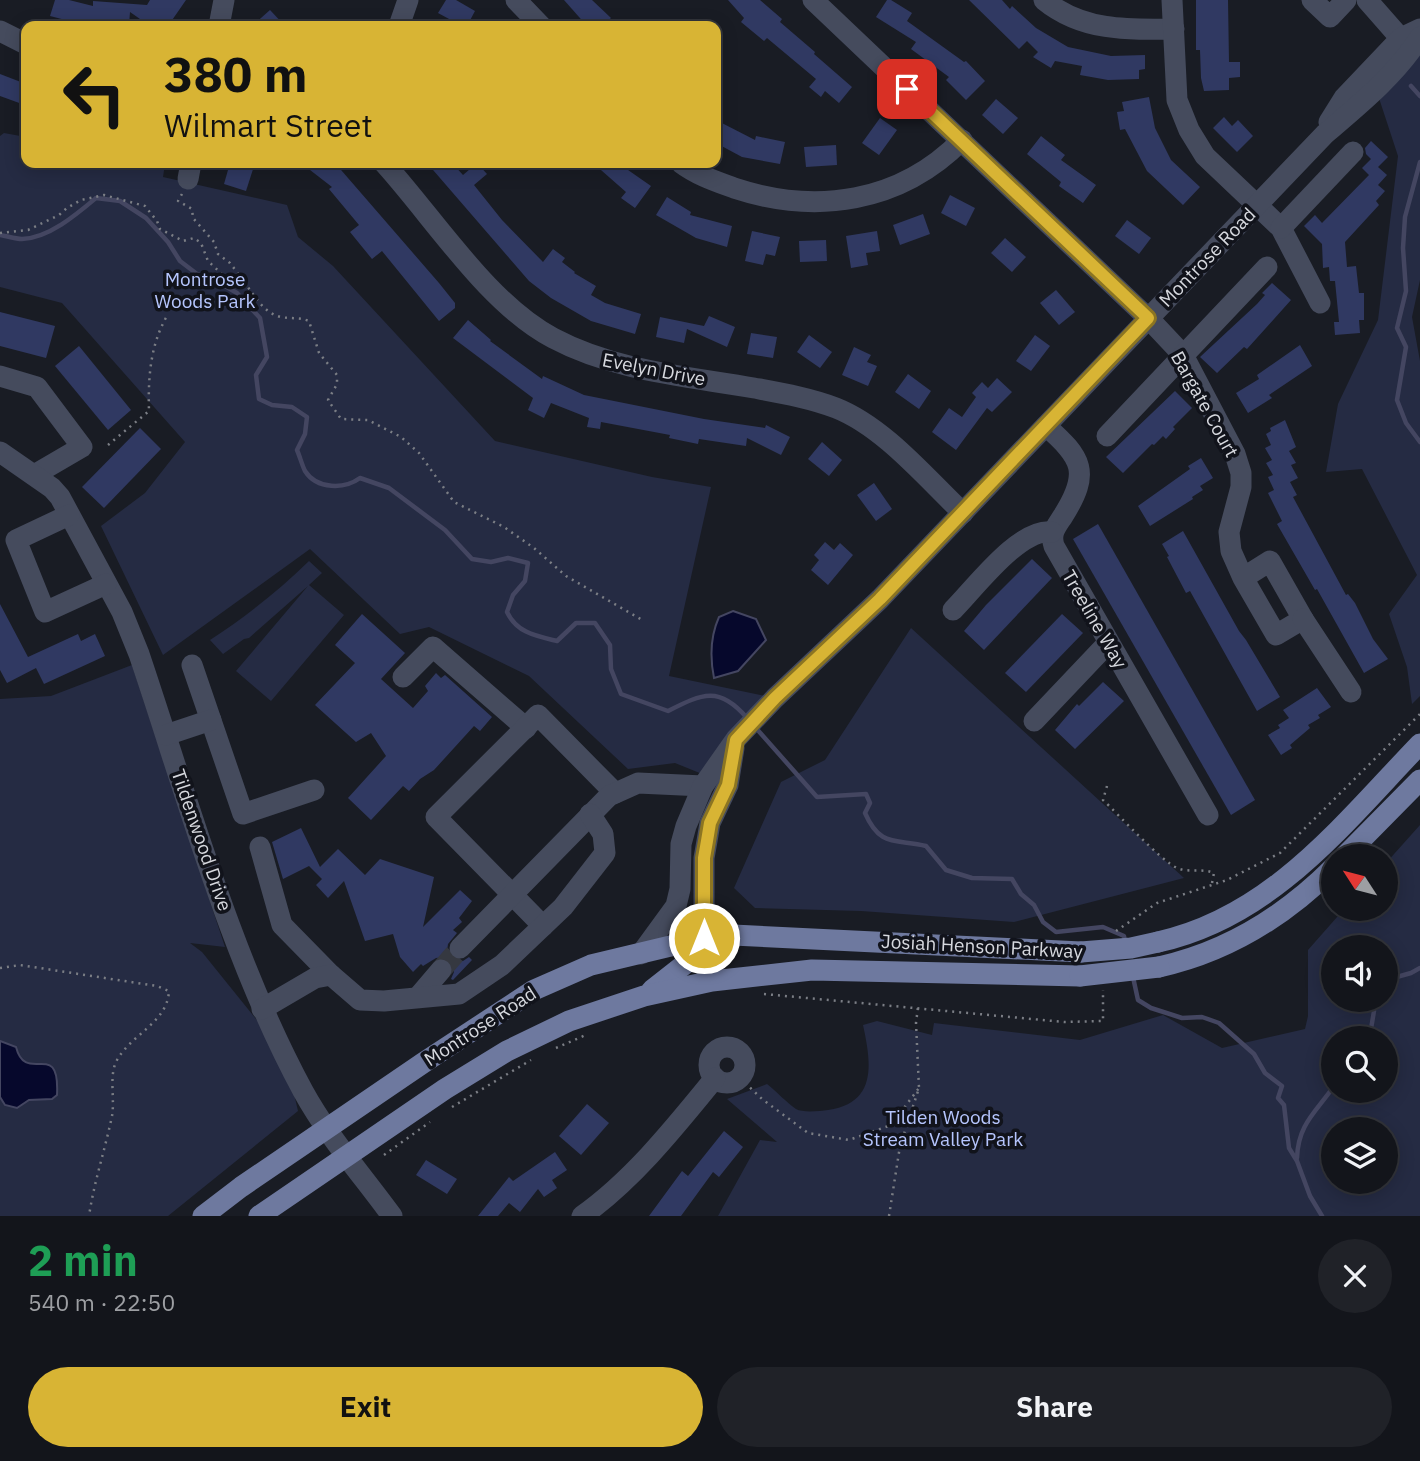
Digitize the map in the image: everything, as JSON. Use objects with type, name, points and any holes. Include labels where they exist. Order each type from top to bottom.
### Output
[{"type":"main road","name":"Josiah Henson Parkway","points":[[641,954],[704,938],[733,935],[1081,952],[1158,942],[1194,932],[1230,916],[1283,881],[1420,744]]},
{"type":"main road","points":[[1357,844],[1420,780]]},
{"type":"main road","name":"Josiah Henson Parkway","points":[[644,996],[724,979],[812,970],[1080,976],[1159,967],[1199,956],[1255,930],[1296,902],[1321,879]]},
{"type":"main road","points":[[644,996],[683,968],[700,949],[704,938]]},
{"type":"main road","name":"Montrose Road","points":[[203,1216],[241,1187],[534,990],[591,965],[641,954]]},
{"type":"main road","name":"Montrose Road","points":[[259,1216],[346,1154],[507,1051],[569,1021],[644,996]]},
{"type":"street","points":[[220,21],[224,0]]},
{"type":"street","points":[[401,21],[408,0]]},
{"type":"street","points":[[516,0],[536,21]]},
{"type":"street","name":"Bargate Court","points":[[813,0],[1148,318],[1183,355],[1235,454],[1241,473],[1241,486],[1229,532],[1231,551],[1243,578],[1276,635],[1303,619]]},
{"type":"street","points":[[1044,0],[1056,10],[1095,25],[1124,30],[1174,29]]},
{"type":"street","points":[[1172,0],[1177,100],[1189,130],[1206,156],[1281,228],[1320,303]]},
{"type":"street","points":[[1312,0],[1330,17],[1346,0]]},
{"type":"street","points":[[1367,0],[1413,39]]},
{"type":"street","points":[[0,31],[21,42]]},
{"type":"street","name":"Montrose Road","points":[[641,954],[676,906],[680,890],[681,844],[689,817],[703,786],[736,740],[775,698],[880,599],[1325,134],[1368,97],[1413,39]]},
{"type":"street","points":[[689,168],[708,179],[757,195],[793,201],[833,203],[869,195],[905,182],[945,157],[962,140]]},
{"type":"street","points":[[1281,228],[1353,152]]},
{"type":"street","name":"Evelyn Drive","points":[[388,168],[494,292],[519,316],[551,338],[590,356],[619,365],[787,394],[837,408],[878,433],[962,513]]},
{"type":"street","points":[[1107,436],[1267,267]]},
{"type":"street","points":[[0,376],[37,387],[82,447],[26,471]]},
{"type":"street","points":[[953,610],[1017,543],[1038,532],[1052,532],[1074,497],[1081,472],[1077,457],[1046,426]]},
{"type":"street","name":"Tildenwood Drive","points":[[0,452],[52,488],[122,612],[139,654],[225,911],[262,1009],[304,1093],[327,1129],[392,1216]]},
{"type":"street","points":[[69,515],[16,540],[46,612],[106,584]]},
{"type":"street","name":"Treeline Way","points":[[1052,532],[1054,546],[1208,815]]},
{"type":"street","points":[[1243,578],[1270,562],[1303,619],[1351,692]]},
{"type":"street","points":[[1034,721],[1108,643]]},
{"type":"street","points":[[403,677],[433,647],[526,727]]},
{"type":"street","points":[[192,665],[243,814],[314,790]]},
{"type":"street","points":[[543,926],[436,817],[538,715],[615,793]]},
{"type":"street","points":[[166,735],[211,720]]},
{"type":"street","points":[[704,938],[704,868],[707,841],[710,823],[728,785],[736,740]]},
{"type":"street","points":[[463,951],[609,796],[638,783],[703,786]]},
{"type":"street","points":[[260,847],[282,925],[360,1000],[384,1001],[459,994],[502,965],[543,926],[562,907],[605,853],[603,834],[590,814]]},
{"type":"street","points":[[423,996],[444,973]]},
{"type":"street","points":[[262,1009],[315,978],[331,975]]},
{"type":"street","points":[[728,1046],[744,1057],[745,1069],[740,1078],[726,1083],[715,1078],[711,1073],[709,1061],[716,1050],[728,1046]]},
{"type":"street","points":[[582,1216],[657,1147],[715,1078]]},
{"type":"path","points":[[190,171],[178,201],[192,209],[193,218],[214,242],[218,254],[230,263],[269,313],[309,321],[319,353],[337,375],[337,384],[328,400],[341,419],[368,420],[401,437],[419,453],[454,502],[504,527],[534,548],[566,576],[644,621]]},
{"type":"path","points":[[0,233],[29,230],[89,197],[119,197],[145,206],[160,229],[183,241],[194,238],[201,243],[202,252],[208,261],[225,277],[240,276]]},
{"type":"path","points":[[108,446],[149,411],[150,365],[167,316]]},
{"type":"path","points":[[1119,927],[1157,903],[1211,885],[1280,853],[1420,714]]},
{"type":"path","points":[[1107,786],[1103,800],[1175,867],[1203,869],[1214,873],[1211,885]]},
{"type":"path","points":[[0,968],[31,966],[157,986],[169,991],[168,1004],[162,1014],[126,1047],[115,1064],[112,1114],[89,1216]]},
{"type":"path","points":[[761,993],[1065,1022],[1103,1021],[1104,980]]},
{"type":"path","points":[[889,1216],[900,1146],[919,1088],[916,1023],[918,1007]]},
{"type":"path","points":[[552,1050],[598,1030]]},
{"type":"path","points":[[450,1108],[541,1055]]},
{"type":"path","points":[[740,1078],[762,1099],[808,1133],[849,1140],[891,1125],[919,1088]]},
{"type":"path","points":[[384,1155],[439,1116]]},
{"type":"green space","points":[[1420,37],[1420,280],[1412,317],[1420,361],[1420,696],[1412,704],[1407,667],[1389,614],[1417,575],[1362,469],[1326,472],[1338,404],[1378,320],[1398,156],[1376,89]]},
{"type":"green space","name":"Montrose Woods Park","points":[[4,133],[21,136],[21,168],[164,168],[163,177],[287,205],[298,237],[333,266],[495,441],[652,477],[711,487],[669,676],[775,698],[712,778],[675,763],[628,769],[529,676],[429,627],[400,634],[310,549],[163,655],[101,526],[145,493],[185,442],[62,303],[0,287],[0,136]]},
{"type":"green space","points":[[309,561],[322,573],[309,585],[344,615],[271,701],[236,671],[308,586],[249,638],[223,654],[210,640],[262,603]]},
{"type":"green space","points":[[911,628],[1184,878],[1014,922],[861,911],[755,908],[734,888],[781,782],[825,760]]},
{"type":"green space","points":[[132,665],[225,947],[190,943],[202,952],[285,1055],[298,1111],[168,1216],[0,1216],[0,699],[51,696]]},
{"type":"green space","name":"Tilden Woods Stream Valley Park","points":[[1420,825],[1420,1216],[718,1216],[760,1140],[777,1142],[727,1099],[767,1084],[799,1110],[821,1111],[844,1106],[856,1099],[867,1079],[869,1066],[863,1025],[877,1021],[932,1035],[934,1023],[1080,1040],[1163,1015],[1222,1048],[1305,1029],[1308,1016],[1308,950],[1321,935],[1321,1012],[1398,1012],[1398,935],[1321,935],[1334,921],[1398,921],[1398,850]]},
{"type":"shaded area","points":[[733,611],[756,619],[766,640],[738,671],[714,678],[711,655],[714,632],[719,617]]},
{"type":"shaded area","points":[[0,1041],[16,1047],[21,1058],[27,1063],[48,1065],[53,1069],[57,1078],[57,1095],[52,1099],[29,1100],[17,1108],[5,1105],[0,1097]]},
{"type":"building","points":[[55,0],[69,0],[93,6],[93,1],[147,5],[150,0],[186,0],[171,21],[143,21],[130,12],[129,21],[69,21],[50,16]]},
{"type":"building","points":[[446,0],[456,0],[475,11],[470,21],[453,21],[438,13]]},
{"type":"building","points":[[564,0],[592,0],[611,18],[608,21],[583,21]]},
{"type":"building","points":[[728,0],[760,0],[782,19],[780,22],[852,87],[839,103],[825,91],[821,97],[809,87],[816,79],[767,38],[764,41],[741,22],[744,18]]},
{"type":"building","points":[[887,0],[912,13],[907,21],[966,61],[985,81],[966,100],[946,80],[949,77],[911,49],[916,42],[876,17]]},
{"type":"building","points":[[969,0],[1002,0],[1036,28],[1068,47],[1111,56],[1145,55],[1145,69],[1139,70],[1139,79],[1108,80],[1080,75],[1082,66],[1055,61],[1051,68],[1033,57],[1038,52],[1027,41],[1019,49]]},
{"type":"building","points":[[1196,0],[1228,0],[1229,62],[1240,62],[1240,77],[1229,78],[1229,90],[1204,91],[1200,50],[1196,50]]},
{"type":"building","points":[[270,10],[280,21],[258,21]]},
{"type":"building","points":[[0,74],[21,82],[21,104],[0,96]]},
{"type":"building","points":[[1149,97],[1155,128],[1171,160],[1200,187],[1183,205],[1147,171],[1125,129],[1120,130],[1117,112],[1124,111],[1122,102]]},
{"type":"building","points":[[996,99],[1018,118],[1003,134],[982,115]]},
{"type":"building","points":[[1224,117],[1232,126],[1238,120],[1253,136],[1237,152],[1213,128]]},
{"type":"building","points":[[880,118],[897,130],[879,155],[862,143]]},
{"type":"building","points":[[721,123],[755,140],[756,136],[785,142],[780,164],[742,157],[721,146]]},
{"type":"building","points":[[1041,136],[1065,155],[1061,160],[1096,185],[1083,203],[1059,186],[1061,182],[1027,154]]},
{"type":"building","points":[[1371,141],[1388,157],[1378,167],[1387,175],[1378,185],[1385,191],[1376,201],[1379,205],[1345,242],[1347,267],[1356,266],[1359,293],[1364,293],[1364,320],[1359,320],[1360,333],[1335,335],[1334,322],[1339,322],[1335,281],[1330,281],[1329,267],[1323,268],[1322,244],[1304,226],[1315,215],[1322,223],[1369,175],[1362,168],[1371,159],[1365,148]]},
{"type":"building","points":[[836,145],[837,165],[806,167],[804,147]]},
{"type":"building","points":[[229,168],[253,168],[246,191],[224,184]]},
{"type":"building","points":[[307,168],[339,168],[439,283],[455,303],[455,308],[439,321],[382,251],[372,259],[350,232],[359,225],[329,189],[332,187]]},
{"type":"building","points":[[431,168],[457,168],[463,175],[471,168],[482,168],[487,174],[474,185],[502,220],[543,262],[553,249],[565,258],[562,262],[574,273],[596,286],[591,295],[605,303],[641,314],[635,334],[591,321],[551,298],[529,281]]},
{"type":"building","points":[[599,168],[625,168],[651,186],[635,208],[621,198],[626,192]]},
{"type":"building","points":[[950,195],[975,208],[966,226],[941,213]]},
{"type":"building","points":[[667,197],[691,212],[690,215],[732,226],[727,247],[696,238],[656,215]]},
{"type":"building","points":[[923,214],[930,234],[900,245],[893,225]]},
{"type":"building","points":[[1127,220],[1151,238],[1139,254],[1115,236]]},
{"type":"building","points":[[752,231],[780,237],[775,256],[766,254],[763,265],[745,261]]},
{"type":"building","points":[[877,231],[880,251],[866,253],[868,265],[851,268],[846,236]]},
{"type":"building","points":[[1005,238],[1026,257],[1012,272],[991,253]]},
{"type":"building","points":[[826,240],[827,261],[800,262],[799,241]]},
{"type":"building","points":[[1272,283],[1291,300],[1247,349],[1244,347],[1217,373],[1200,357],[1257,304],[1265,295],[1262,293]]},
{"type":"building","points":[[1056,290],[1075,312],[1059,325],[1040,303]]},
{"type":"building","points":[[0,312],[55,326],[46,358],[0,346]]},
{"type":"building","points":[[709,316],[735,327],[727,347],[687,329],[684,343],[656,337],[660,317],[704,326]]},
{"type":"building","points":[[468,320],[490,341],[542,379],[543,376],[584,395],[704,419],[765,428],[766,425],[790,437],[781,455],[747,438],[746,446],[699,439],[698,444],[669,438],[670,435],[601,422],[600,429],[587,427],[589,418],[551,403],[544,418],[528,410],[533,398],[453,338]]},
{"type":"building","points":[[751,333],[777,337],[773,358],[747,354]]},
{"type":"building","points":[[809,335],[832,352],[820,368],[797,352]]},
{"type":"building","points":[[1035,335],[1050,346],[1031,371],[1016,361]]},
{"type":"building","points":[[1300,345],[1312,366],[1269,395],[1272,398],[1248,413],[1236,393],[1259,379],[1257,375]]},
{"type":"building","points":[[79,346],[131,410],[108,430],[55,366]]},
{"type":"building","points":[[854,347],[871,355],[867,362],[877,366],[868,386],[842,375]]},
{"type":"building","points":[[908,374],[931,391],[919,409],[895,392]]},
{"type":"building","points":[[997,378],[1012,392],[992,412],[987,408],[956,450],[932,432],[949,408],[962,417],[976,397],[972,393],[982,382],[988,388]]},
{"type":"building","points":[[1175,391],[1192,408],[1173,427],[1175,429],[1166,439],[1163,436],[1152,444],[1123,473],[1106,457]]},
{"type":"building","points":[[1285,420],[1296,447],[1289,451],[1296,463],[1291,465],[1298,478],[1290,482],[1297,495],[1293,497],[1346,595],[1355,603],[1373,639],[1388,659],[1364,673],[1277,524],[1282,521],[1268,493],[1274,490],[1268,477],[1273,475],[1266,463],[1272,460],[1265,448],[1271,445],[1266,434],[1271,431],[1270,428]]},
{"type":"building","points":[[140,428],[161,449],[104,508],[82,487]]},
{"type":"building","points":[[822,442],[842,460],[829,476],[808,459]]},
{"type":"building","points":[[1201,458],[1213,478],[1200,486],[1203,490],[1192,497],[1193,499],[1150,526],[1138,506]]},
{"type":"building","points":[[874,483],[892,509],[876,521],[857,495]]},
{"type":"building","points":[[1098,524],[1255,800],[1231,815],[1073,539]]},
{"type":"building","points":[[1183,531],[1239,631],[1280,697],[1257,711],[1190,591],[1186,593],[1167,557],[1169,556],[1162,544]]},
{"type":"building","points":[[825,542],[834,550],[840,543],[853,555],[828,585],[811,570],[819,560],[814,555]]},
{"type":"building","points":[[1032,559],[1052,578],[984,650],[964,631]]},
{"type":"building","points":[[0,604],[28,657],[78,634],[81,641],[95,634],[105,656],[44,684],[36,668],[7,683],[0,670]]},
{"type":"building","points":[[362,614],[405,653],[381,679],[413,708],[428,691],[425,686],[436,673],[441,678],[445,675],[492,717],[480,731],[474,726],[434,770],[420,779],[409,791],[403,786],[371,820],[348,798],[386,756],[371,733],[356,742],[315,705],[355,663],[335,645]]},
{"type":"building","points":[[1062,614],[1083,633],[1026,692],[1005,673]]},
{"type":"building","points":[[1103,682],[1124,701],[1075,749],[1055,730],[1077,704],[1079,706]]},
{"type":"building","points":[[1317,688],[1331,707],[1318,715],[1320,718],[1308,725],[1310,728],[1290,745],[1292,748],[1281,755],[1268,735],[1280,728],[1278,725],[1289,718],[1283,710]]},
{"type":"building","points":[[301,828],[320,867],[338,849],[365,875],[380,859],[434,877],[423,927],[460,890],[472,901],[459,918],[462,922],[453,930],[457,933],[448,944],[447,951],[456,960],[463,961],[469,957],[472,960],[453,980],[453,965],[444,957],[436,958],[423,966],[421,964],[413,972],[400,957],[393,934],[365,941],[344,881],[328,898],[316,885],[322,879],[309,866],[283,879],[272,842]]},
{"type":"building","points":[[587,1104],[609,1123],[581,1155],[559,1136]]},
{"type":"building","points":[[724,1131],[743,1147],[719,1177],[713,1172],[681,1216],[649,1216],[682,1171],[688,1176]]},
{"type":"building","points":[[555,1152],[567,1170],[552,1180],[557,1188],[544,1197],[538,1189],[520,1212],[509,1203],[498,1216],[478,1216],[509,1177],[513,1181]]},
{"type":"building","points":[[426,1160],[457,1179],[447,1194],[416,1175]]},
{"type":"waterway","points":[[1411,86],[1420,96]]},
{"type":"waterway","points":[[1420,162],[1405,217],[1403,248],[1406,291],[1397,328],[1406,347],[1397,400],[1406,423],[1420,442]]},
{"type":"waterway","points":[[0,235],[19,239],[32,238],[62,224],[96,198],[120,201],[146,218],[168,242],[180,261],[197,274],[237,293],[260,318],[267,357],[256,375],[259,399],[272,405],[292,407],[307,417],[305,434],[297,450],[310,477],[331,486],[347,484],[360,478],[389,488],[445,530],[472,559],[491,562],[508,558],[528,563],[525,581],[513,595],[507,612],[511,619],[528,632],[557,641],[576,623],[595,623],[610,645],[611,669],[621,694],[668,711],[701,697],[719,697],[728,701],[747,718]]},
{"type":"waterway","points":[[755,727],[817,797],[866,794],[870,803],[865,813],[882,837],[926,846],[946,870],[972,878],[1012,879],[1021,894],[1034,905],[1043,922],[1056,932],[1103,927],[1124,936],[1125,942]]},
{"type":"waterway","points":[[1398,977],[1420,968]]},
{"type":"waterway","points":[[1133,977],[1138,1000],[1151,1008],[1182,1018],[1202,1017],[1219,1023],[1254,1054],[1265,1073],[1282,1086],[1278,1098],[1284,1105],[1289,1148],[1322,1216]]},
{"type":"waterway","points":[[1372,1026],[1374,1012]]},
{"type":"waterway","points":[[1297,1158],[1304,1127],[1321,1103]]},
{"type":"tunnel","points":[[441,970],[460,948]]},
{"type":"route","points":[[704,938],[704,858],[710,823],[728,785],[736,740],[775,698],[880,599],[1148,318],[907,89]]}]
